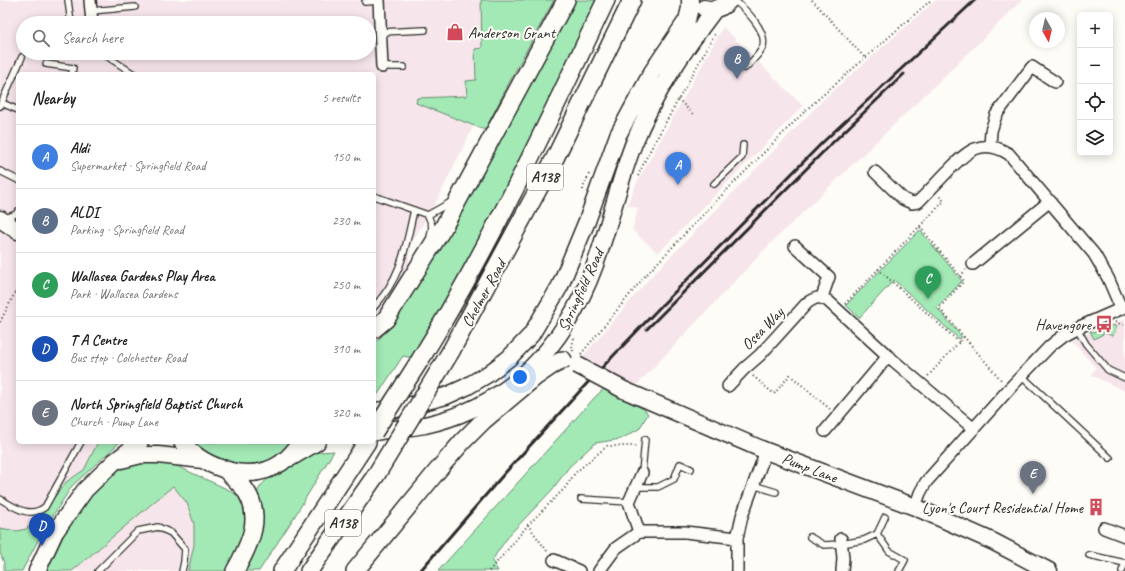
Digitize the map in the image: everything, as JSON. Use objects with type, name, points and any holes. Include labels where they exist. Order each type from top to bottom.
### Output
[{"type":"main road","points":[[376,327],[386,319],[443,228],[566,0]]},
{"type":"main road","name":"Chelmer Road","points":[[376,429],[436,335],[486,243],[535,150],[606,0]]},
{"type":"main road","name":"Chelmer Road","points":[[309,571],[376,474],[451,351],[555,158],[632,0]]},
{"type":"main road","name":"Springfield Road","points":[[376,411],[396,410],[446,396],[466,387],[488,374],[509,358],[531,335],[560,286],[587,221],[618,135],[652,72],[687,20],[690,0]]},
{"type":"main road","points":[[694,0],[702,7],[715,9]]},
{"type":"main road","name":"Springfield Road","points":[[376,432],[425,425],[461,414],[492,399],[535,365],[562,332],[591,277],[633,145],[650,107],[672,69],[696,34],[715,9],[730,0]]},
{"type":"main road","points":[[9,216],[16,228]]},
{"type":"main road","points":[[573,362],[565,354],[563,348],[567,336],[583,304],[591,277]]},
{"type":"main road","points":[[535,365],[550,360],[573,362]]},
{"type":"main road","points":[[484,420],[551,366],[573,362]]},
{"type":"main road","name":"Pump Lane","points":[[573,362],[624,390],[766,451],[915,507],[994,542],[1049,571]]},
{"type":"main road","points":[[355,571],[443,464],[484,420],[515,382]]},
{"type":"main road","points":[[37,571],[55,532],[85,490],[115,461],[137,444]]},
{"type":"main road","points":[[184,444],[192,452],[206,461],[225,469],[242,473],[260,473],[275,467],[286,459],[313,444]]},
{"type":"main road","points":[[286,459],[298,444]]},
{"type":"main road","name":"A138","points":[[282,571],[366,444]]},
{"type":"main road","points":[[115,461],[141,455],[158,454],[206,461]]},
{"type":"main road","points":[[225,469],[243,488],[250,499],[254,511],[252,535],[248,548],[235,571]]},
{"type":"street","points":[[379,1],[382,67]]},
{"type":"street","points":[[90,5],[91,16]]},
{"type":"street","points":[[990,146],[991,131],[996,115],[1032,67],[1055,82]]},
{"type":"street","points":[[875,172],[908,202],[918,202],[962,156],[970,150],[990,146],[1000,148],[1009,154],[1094,254],[1123,307],[1077,328],[1064,335],[1050,346],[1009,389],[926,482],[915,507]]},
{"type":"street","points":[[974,264],[1050,201]]},
{"type":"street","points":[[795,246],[829,277],[822,297],[888,356],[974,429]]},
{"type":"street","name":"Osea Way","points":[[728,386],[744,368],[760,355],[807,303],[814,298],[822,297]]},
{"type":"street","points":[[825,431],[888,356]]},
{"type":"street","points":[[737,571],[737,538],[742,516],[766,451]]},
{"type":"street","points":[[639,532],[629,502],[642,473]]},
{"type":"street","points":[[1104,528],[1125,536]]},
{"type":"street","points":[[599,571],[616,548],[639,532],[685,532],[737,538]]},
{"type":"street","points":[[841,542],[843,558],[842,571]]},
{"type":"street","points":[[554,560],[579,571]]},
{"type":"lane","points":[[68,0],[70,16]]},
{"type":"lane","points":[[734,0],[750,15],[763,37],[763,45],[761,49],[755,58],[745,68]]},
{"type":"lane","points":[[365,2],[379,1]]},
{"type":"lane","points":[[90,5],[135,7]]},
{"type":"lane","points":[[380,32],[424,30]]},
{"type":"lane","points":[[16,109],[1,104],[3,93],[20,60]]},
{"type":"lane","points":[[113,60],[131,72]]},
{"type":"lane","points":[[46,64],[73,68],[72,72]]},
{"type":"lane","points":[[382,67],[404,67]]},
{"type":"lane","points":[[714,184],[742,156],[743,145]]},
{"type":"lane","points":[[0,171],[16,179]]},
{"type":"lane","points":[[376,197],[428,215],[450,203],[465,187]]},
{"type":"lane","points":[[376,305],[391,287],[400,266],[414,210]]},
{"type":"lane","points":[[427,254],[432,226],[428,215]]},
{"type":"lane","points":[[1077,328],[1086,344],[1108,370],[1125,378]]},
{"type":"lane","points":[[1022,376],[1110,458]]},
{"type":"lane","points":[[642,473],[645,439]]},
{"type":"lane","points":[[0,499],[22,511],[29,513],[39,511],[45,506],[80,444]]},
{"type":"lane","points":[[636,486],[658,487],[674,480],[680,464],[691,469]]},
{"type":"lane","points":[[753,485],[776,492]]},
{"type":"lane","points":[[580,499],[629,502]]},
{"type":"lane","points":[[810,537],[824,545],[864,540],[877,534],[885,517]]},
{"type":"lane","points":[[98,571],[138,531],[158,527],[171,533],[185,549],[182,571]]},
{"type":"lane","points":[[877,534],[889,551],[905,560],[899,571]]},
{"type":"lane","points":[[1089,555],[1125,563],[1122,571]]},
{"type":"path","points":[[812,0],[865,58]]},
{"type":"path","points":[[573,362],[645,276],[807,108],[931,0]]},
{"type":"path","points":[[637,176],[717,30]]},
{"type":"path","points":[[678,99],[695,116]]},
{"type":"path","points":[[839,311],[944,201],[931,188]]},
{"type":"path","points":[[920,227],[964,281],[939,308],[1009,389]]},
{"type":"path","points":[[878,269],[959,342]]},
{"type":"path","points":[[0,322],[16,291]]},
{"type":"path","points":[[1115,322],[1125,326]]},
{"type":"path","points":[[573,362],[572,346],[576,332]]},
{"type":"path","points":[[921,384],[964,337]]},
{"type":"path","points":[[744,368],[774,394],[790,375],[838,415]]},
{"type":"path","points":[[489,571],[528,525],[565,488],[575,473],[607,446],[645,446]]},
{"type":"path","points":[[528,525],[554,560]]},
{"type":"shaded area","points":[[0,0],[481,0],[482,48],[475,49],[476,81],[467,96],[417,98],[416,103],[474,125],[435,204],[410,245],[408,271],[389,304],[376,319],[376,72],[16,72],[16,444],[97,444],[84,470],[66,482],[17,546],[0,535]]},
{"type":"shaded area","points":[[936,0],[1022,0],[771,243],[634,388],[580,360],[648,280],[825,98]]},
{"type":"shaded area","points":[[723,27],[803,106],[658,253],[632,230],[638,208],[627,205],[638,181]]},
{"type":"shaded area","points":[[1125,319],[1125,391],[1091,375],[1096,368],[1072,341],[1092,331],[1095,332]]},
{"type":"shaded area","points":[[173,486],[187,503],[194,524],[194,545],[188,571],[72,571]]},
{"type":"green space","points":[[481,0],[554,0],[485,130],[416,103],[417,98],[467,96],[466,81],[476,80],[475,49],[482,48]]},
{"type":"green space","points":[[576,0],[597,0],[537,128],[458,278],[413,358],[403,356],[376,397],[376,341],[397,317]]},
{"type":"green space","points":[[920,230],[962,281],[937,308],[962,337],[959,339],[894,280],[859,318],[846,305]]},
{"type":"green space","points":[[1112,325],[1117,327],[1113,336],[1105,333],[1094,339],[1090,331],[1095,332]]},
{"type":"green space","points":[[606,387],[621,394],[629,402],[644,409],[648,414],[639,429],[621,439],[595,443],[569,467],[552,490],[511,533],[498,551],[492,561],[498,571],[438,571],[596,396]]},
{"type":"green space","points":[[97,444],[118,444],[72,486],[43,531],[22,571],[4,571],[4,563],[0,553],[0,528],[17,531],[26,529],[36,521],[66,482],[84,470]]},
{"type":"green space","points":[[196,444],[288,444],[282,451],[266,462],[248,465],[229,461],[202,449]]},
{"type":"green space","points":[[334,451],[293,519],[259,571],[242,571],[258,499],[257,494],[260,487],[277,472],[303,458],[318,452]]},
{"type":"green space","points":[[144,461],[168,462],[229,490],[243,499],[247,510],[246,534],[228,571],[188,571],[194,545],[194,524],[187,503],[173,486],[72,571],[47,571],[70,524],[91,493],[103,480],[117,469],[131,463]]},
{"type":"railway","points":[[420,571],[504,474],[591,379],[662,305],[823,142],[975,0]]},
{"type":"railway","points":[[647,329],[829,146],[904,74]]},
{"type":"place","name":"Anderson Grant","points":[[455,32]]},
{"type":"place","name":"ALDI","points":[[737,79]]},
{"type":"place","name":"Aldi","points":[[678,185]]},
{"type":"place","name":"Wallasea Gardens Play Area","points":[[928,299]]},
{"type":"place","name":"Havengore","points":[[1104,324]]},
{"type":"place","name":"North Springfield Baptist Church","points":[[1033,494]]},
{"type":"place","name":"Lyon's Court Residential Home","points":[[1096,507]]},
{"type":"place","name":"T A Centre","points":[[42,546]]}]
